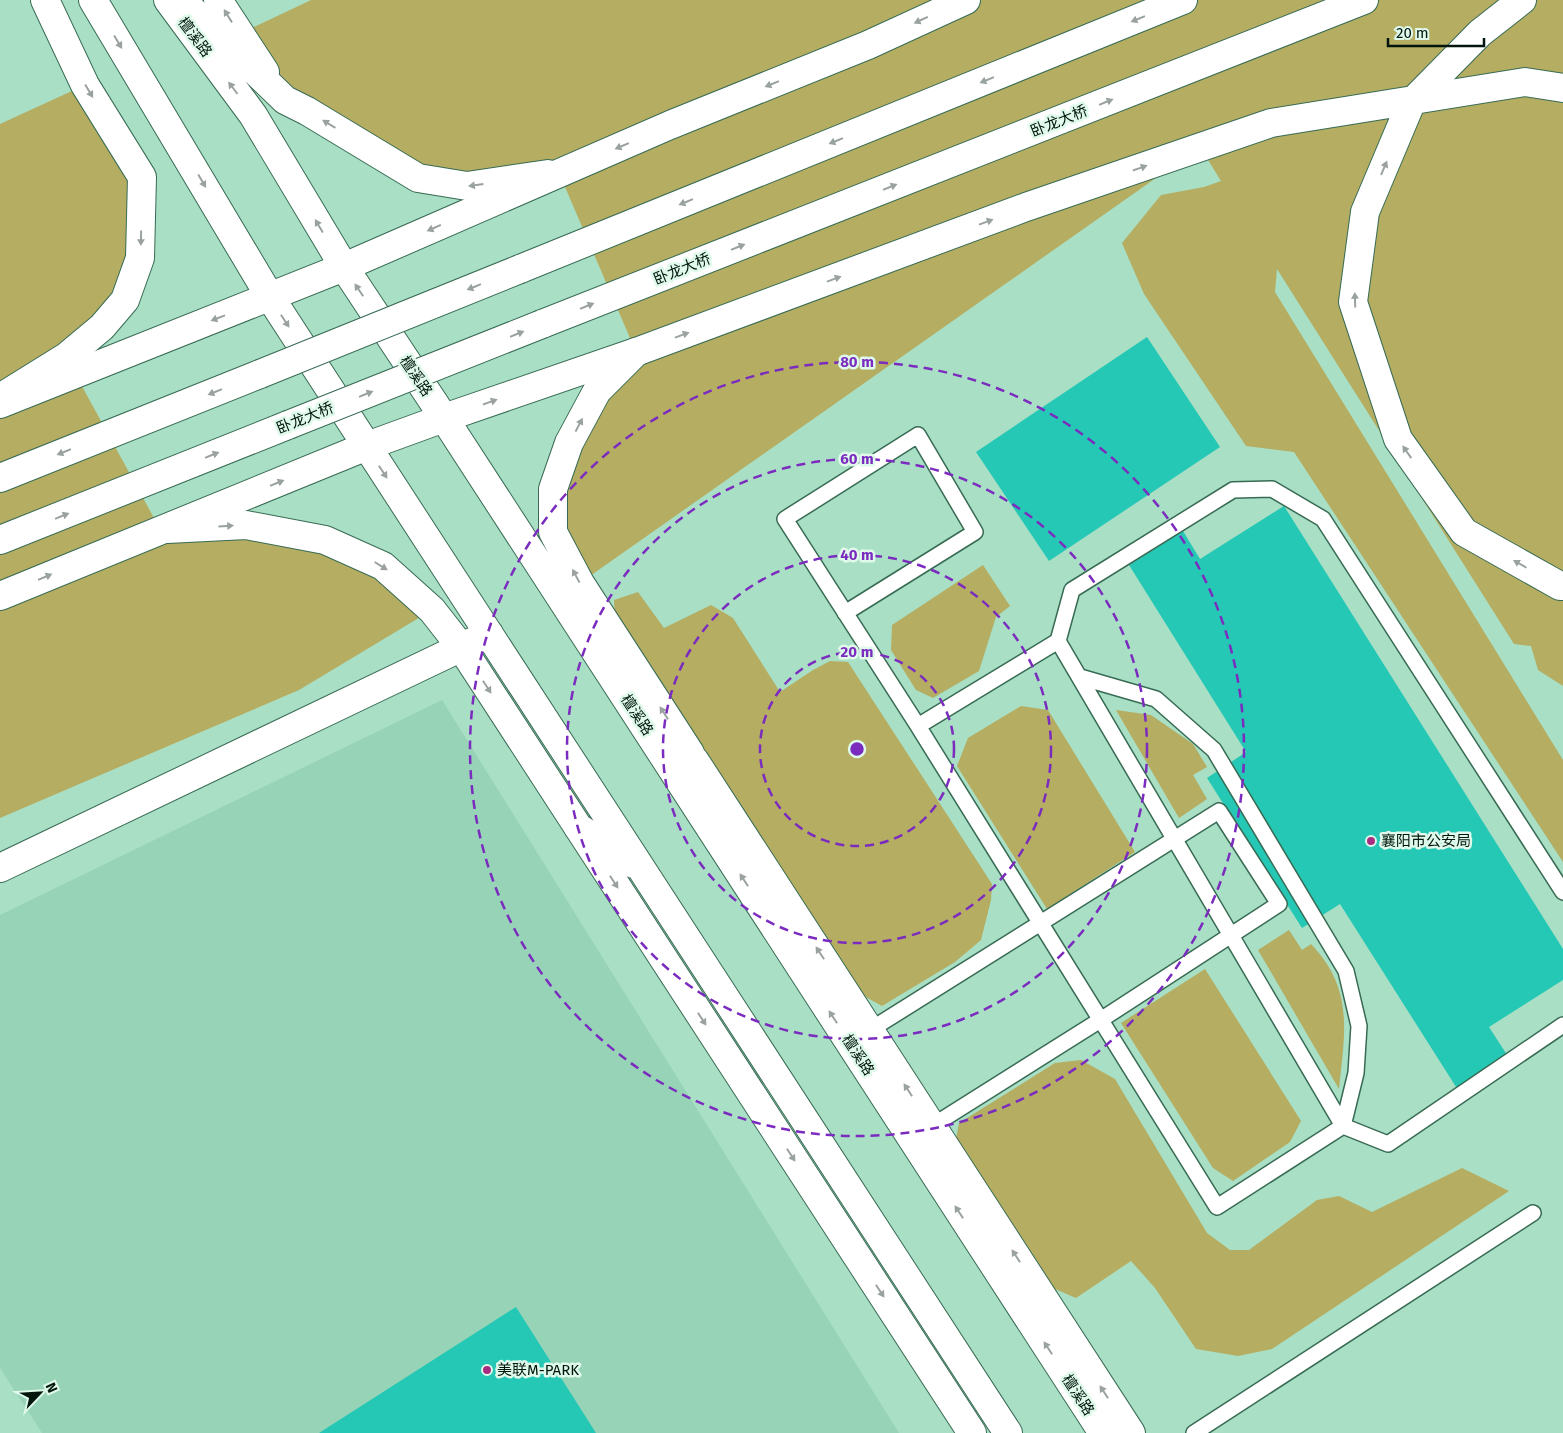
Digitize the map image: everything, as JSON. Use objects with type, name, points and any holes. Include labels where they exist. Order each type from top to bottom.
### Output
[{"type":"main road","points":[[0,397],[66,357],[102,327],[125,300],[140,258],[142,176],[85,84],[45,0]]},
{"type":"main road","points":[[93,0],[270,298],[1008,1433]]},
{"type":"main road","name":"檀溪路","points":[[168,0],[253,115],[344,267],[1103,1433]]},
{"type":"main road","points":[[183,0],[198,17],[285,100],[307,110],[418,178],[467,186],[559,173]]},
{"type":"main road","points":[[218,0],[285,100]]},
{"type":"main road","points":[[0,404],[270,298],[670,125],[868,45],[966,0]]},
{"type":"main road","points":[[0,478],[1182,0]]},
{"type":"main road","name":"卧龙大桥","points":[[0,540],[1364,0]]},
{"type":"main road","points":[[1522,0],[1480,33],[1411,103],[1365,212],[1353,302],[1398,439],[1464,532],[1563,586]]},
{"type":"main road","points":[[0,596],[366,446],[636,352],[1026,207],[1271,123],[1525,82],[1563,88]]},
{"type":"main road","points":[[636,352],[597,391],[569,443],[553,489],[553,532],[580,583],[1131,1433]]},
{"type":"main road","points":[[160,530],[246,525],[325,540],[383,566],[432,610],[461,647],[972,1433]]},
{"type":"main road","points":[[0,868],[488,634]]},
{"type":"main road","points":[[690,754],[713,832]]},
{"type":"main road","points":[[578,827],[642,870]]},
{"type":"lane","points":[[845,613],[975,532],[918,435],[785,519],[1102,1019],[1217,1207],[1343,1126],[1356,1073],[1359,1026],[1346,971],[1214,750],[1156,699],[1080,678]]},
{"type":"lane","points":[[918,726],[1058,641],[1072,590],[1233,490],[1272,489],[1323,519],[1563,892]]},
{"type":"lane","points":[[1058,641],[1343,1126],[1388,1144],[1563,1025]]},
{"type":"lane","points":[[870,1030],[1219,811],[1278,904],[1102,1019],[932,1126]]},
{"type":"lane","points":[[1194,1433],[1533,1213]]},
{"type":"shaded area","points":[[311,0],[1563,0],[1563,686],[1538,670],[1531,646],[1514,644],[1277,269],[1275,292],[1563,760],[1563,862],[1294,452],[1246,446],[1144,294],[1122,243],[1161,195],[1204,187],[1221,181],[1200,147],[580,583],[553,489],[636,352],[559,173],[467,186],[291,111],[239,34]]},
{"type":"shaded area","points":[[85,85],[142,177],[140,258],[66,357],[160,529],[325,540],[432,610],[299,690],[0,818],[0,124]]},
{"type":"shaded area","points":[[983,565],[1010,606],[996,617],[979,671],[933,698],[916,690],[891,650],[892,625]]},
{"type":"shaded area","points":[[638,592],[664,628],[711,605],[733,618],[780,692],[830,661],[848,662],[992,884],[991,900],[981,940],[955,962],[882,1006],[864,996],[615,621],[614,600]]},
{"type":"shaded area","name":"美联M-PARK","points":[[442,700],[899,1433],[42,1433],[0,1368],[0,915]]},
{"type":"shaded area","points":[[1021,706],[1048,710],[1135,852],[1047,909],[957,766],[968,738]]},
{"type":"shaded area","points":[[1116,710],[1151,715],[1193,744],[1207,767],[1193,775],[1207,799],[1179,818]]},
{"type":"shaded area","points":[[1289,930],[1302,950],[1311,944],[1325,961],[1340,995],[1344,1030],[1339,1089],[1258,950]]},
{"type":"shaded area","points":[[1205,969],[1301,1121],[1290,1142],[1233,1181],[1213,1168],[1121,1023]]},
{"type":"shaded area","points":[[1081,1060],[1115,1079],[1207,1233],[1230,1250],[1249,1250],[1317,1200],[1339,1196],[1372,1212],[1462,1168],[1509,1191],[1272,1349],[1238,1356],[1196,1349],[1155,1288],[1131,1261],[1076,1298],[1055,1289],[956,1139],[959,1123],[1055,1063]]},
{"type":"building","points":[[1147,337],[1220,447],[1049,561],[976,452]]},
{"type":"building","name":"襄阳市公安局","points":[[1284,506],[1563,949],[1563,980],[1489,1027],[1509,1058],[1458,1090],[1340,904],[1302,928],[1207,778],[1246,752],[1129,565],[1183,531],[1200,559]]},
{"type":"building","name":"美联M-PARK","points":[[516,1307],[596,1433],[319,1433]]},
{"type":"place","name":"襄阳市公安局","points":[[1371,841]]},
{"type":"place","name":"美联M-PARK","points":[[487,1370]]}]
